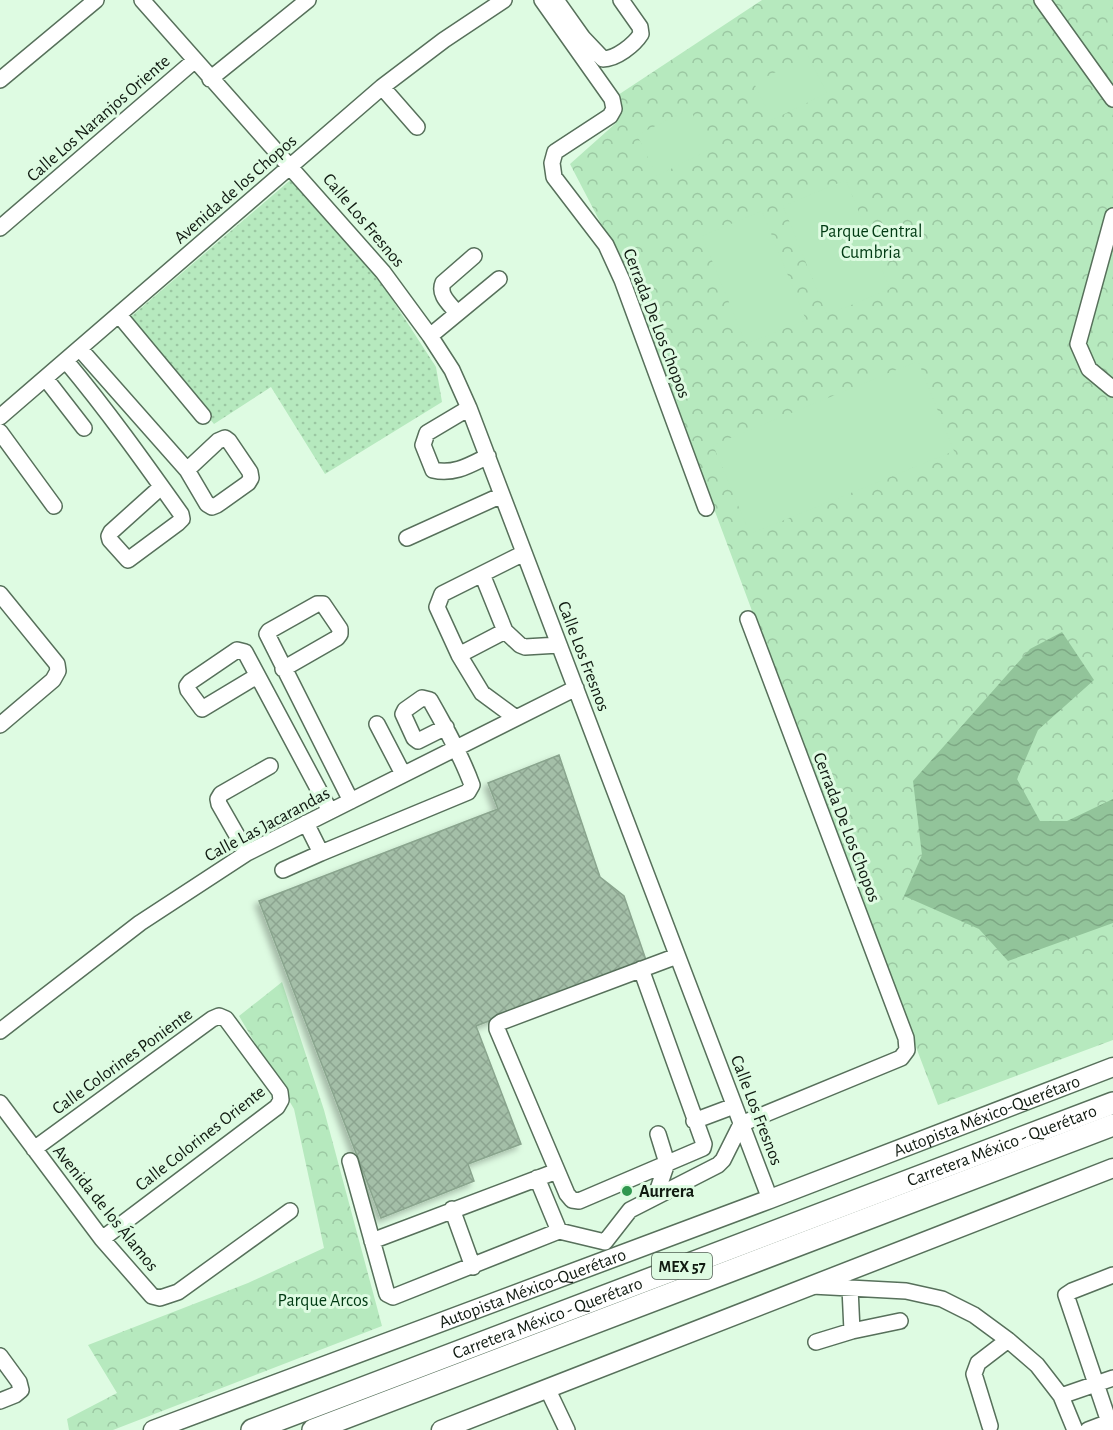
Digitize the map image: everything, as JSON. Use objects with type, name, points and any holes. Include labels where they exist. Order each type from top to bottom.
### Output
[{"type":"highway","name":"Carretera México - Querétaro","points":[[252,1430],[1113,1103]]},
{"type":"highway","name":"Carretera México - Querétaro","points":[[314,1430],[1113,1125]]},
{"type":"main road","points":[[1035,1098],[1113,1055]]},
{"type":"main road","name":"Autopista México-Querétaro","points":[[153,1430],[609,1250],[770,1199],[1113,1067]]},
{"type":"main road","points":[[441,1430],[1113,1168]]},
{"type":"street","points":[[0,80],[96,0]]},
{"type":"street","name":"Calle Los Fresnos","points":[[142,0],[210,79],[292,166],[383,272],[452,370],[488,456],[770,1199]]},
{"type":"street","points":[[210,79],[308,0]]},
{"type":"street","name":"Avenida de los Chopos","points":[[0,417],[382,87],[444,40],[504,0]]},
{"type":"street","name":"Cerrada De Los Chopos","points":[[542,0],[612,99],[614,109],[610,116],[555,152],[552,163],[555,177],[606,245],[706,508]]},
{"type":"street","points":[[556,0],[583,38],[603,59],[610,59],[636,41],[641,34],[640,27],[621,0]]},
{"type":"street","points":[[1042,0],[1113,99]]},
{"type":"street","name":"Calle Los Naranjos Oriente","points":[[0,228],[194,61]]},
{"type":"street","points":[[382,87],[417,127]]},
{"type":"street","points":[[1113,216],[1078,344],[1089,369],[1113,389]]},
{"type":"street","points":[[457,314],[440,289],[442,284],[474,256]]},
{"type":"street","points":[[430,336],[498,279]]},
{"type":"street","points":[[119,315],[203,416]]},
{"type":"street","points":[[80,350],[187,470],[207,504],[212,507],[248,483],[251,478],[250,472],[225,438],[218,441],[187,470]]},
{"type":"street","points":[[66,361],[181,513],[182,519],[178,523],[128,560],[110,540],[111,532],[161,487]]},
{"type":"street","points":[[46,379],[84,428]]},
{"type":"street","points":[[469,408],[427,433],[423,445],[433,470],[443,473],[452,472],[488,456]]},
{"type":"street","points":[[0,432],[54,506]]},
{"type":"street","points":[[406,538],[502,495]]},
{"type":"street","points":[[516,718],[482,693],[459,655],[436,607],[442,594],[524,553]]},
{"type":"street","points":[[482,574],[505,631],[520,645],[525,647],[559,645]]},
{"type":"street","points":[[0,594],[57,664],[58,671],[53,680],[0,725]]},
{"type":"street","points":[[283,669],[337,638],[340,634],[340,629],[323,604],[317,604],[267,634],[283,669],[351,801]]},
{"type":"street","name":"Cerrada De Los Chopos","points":[[741,1124],[901,1058],[907,1050],[906,1038],[748,619]]},
{"type":"street","points":[[459,655],[505,631]]},
{"type":"street","points":[[257,676],[202,709],[187,686],[237,650],[245,652],[330,811]]},
{"type":"street","name":"Calle Las Jacarandas","points":[[0,1031],[140,923],[247,853],[576,688]]},
{"type":"street","points":[[377,724],[403,774]]},
{"type":"street","points":[[283,870],[471,789],[472,785],[457,747],[446,727]]},
{"type":"street","points":[[247,853],[218,799],[221,794],[270,766]]},
{"type":"street","points":[[306,823],[321,853]]},
{"type":"street","points":[[641,969],[704,1144],[703,1148],[579,1201],[572,1200],[557,1171],[497,1025],[501,1022],[641,969],[677,956]]},
{"type":"street","name":"Calle Colorines Poniente","points":[[34,1149],[219,1016],[226,1019],[253,1056]]},
{"type":"street","name":"Calle Colorines Oriente","points":[[102,1239],[277,1107],[281,1100],[280,1092],[253,1056]]},
{"type":"street","name":"Avenida de los Álamos","points":[[0,1103],[102,1239],[152,1296],[168,1297],[178,1292],[290,1211]]},
{"type":"street","points":[[694,1121],[734,1106]]},
{"type":"street","points":[[350,1161],[387,1294],[393,1297],[559,1231],[609,1250],[630,1210],[718,1165],[723,1160],[741,1124]]},
{"type":"street","points":[[656,1195],[667,1163],[658,1134]]},
{"type":"street","points":[[372,1241],[557,1171]]},
{"type":"street","points":[[537,1178],[559,1231]]},
{"type":"street","points":[[452,1209],[473,1267]]},
{"type":"street","points":[[1088,1430],[1111,1426],[1066,1295],[1113,1275]]},
{"type":"street","points":[[806,1286],[906,1291],[942,1299],[974,1315],[1037,1365],[1062,1396],[1075,1430]]},
{"type":"street","points":[[850,1288],[852,1331]]},
{"type":"street","points":[[816,1342],[852,1331],[900,1321]]},
{"type":"street","points":[[990,1426],[974,1374],[978,1363],[1008,1340]]},
{"type":"street","points":[[0,1356],[19,1382],[21,1390],[0,1401]]},
{"type":"street","points":[[1062,1396],[1113,1378]]},
{"type":"street","points":[[547,1388],[567,1430]]},
{"type":"green space","name":"Parque Central Cumbria","points":[[762,0],[1113,0],[1113,1040],[938,1105],[625,270],[570,164],[616,123],[622,107],[618,95]]},
{"type":"green space","points":[[808,56],[827,93],[772,120],[754,83]]},
{"type":"green space","points":[[690,109],[710,149],[657,176],[637,135]]},
{"type":"green space","points":[[295,176],[377,276],[436,367],[442,402],[325,474],[271,387],[214,424],[127,320]]},
{"type":"green space","points":[[846,180],[890,289],[827,315],[783,206]]},
{"type":"green space","points":[[762,211],[806,320],[746,344],[702,236]]},
{"type":"green space","points":[[918,361],[954,451],[750,534],[713,445]]},
{"type":"green space","name":"Parque Arcos","points":[[282,982],[324,1110],[382,1326],[113,1430],[69,1430],[67,1419],[117,1393],[88,1345],[248,1283],[324,1248],[294,1109],[239,1016]]},
{"type":"water","points":[[1062,632],[1094,680],[1038,730],[1017,779],[1040,821],[1067,821],[1113,799],[1113,923],[1008,961],[979,929],[904,896],[922,855],[913,781],[1030,649]]},
{"type":"building","points":[[559,755],[600,877],[624,896],[646,960],[476,1026],[521,1144],[468,1164],[474,1181],[381,1218],[259,901],[498,809],[488,783]]},
{"type":"place","name":"Aurrera","points":[[627,1191]]}]
